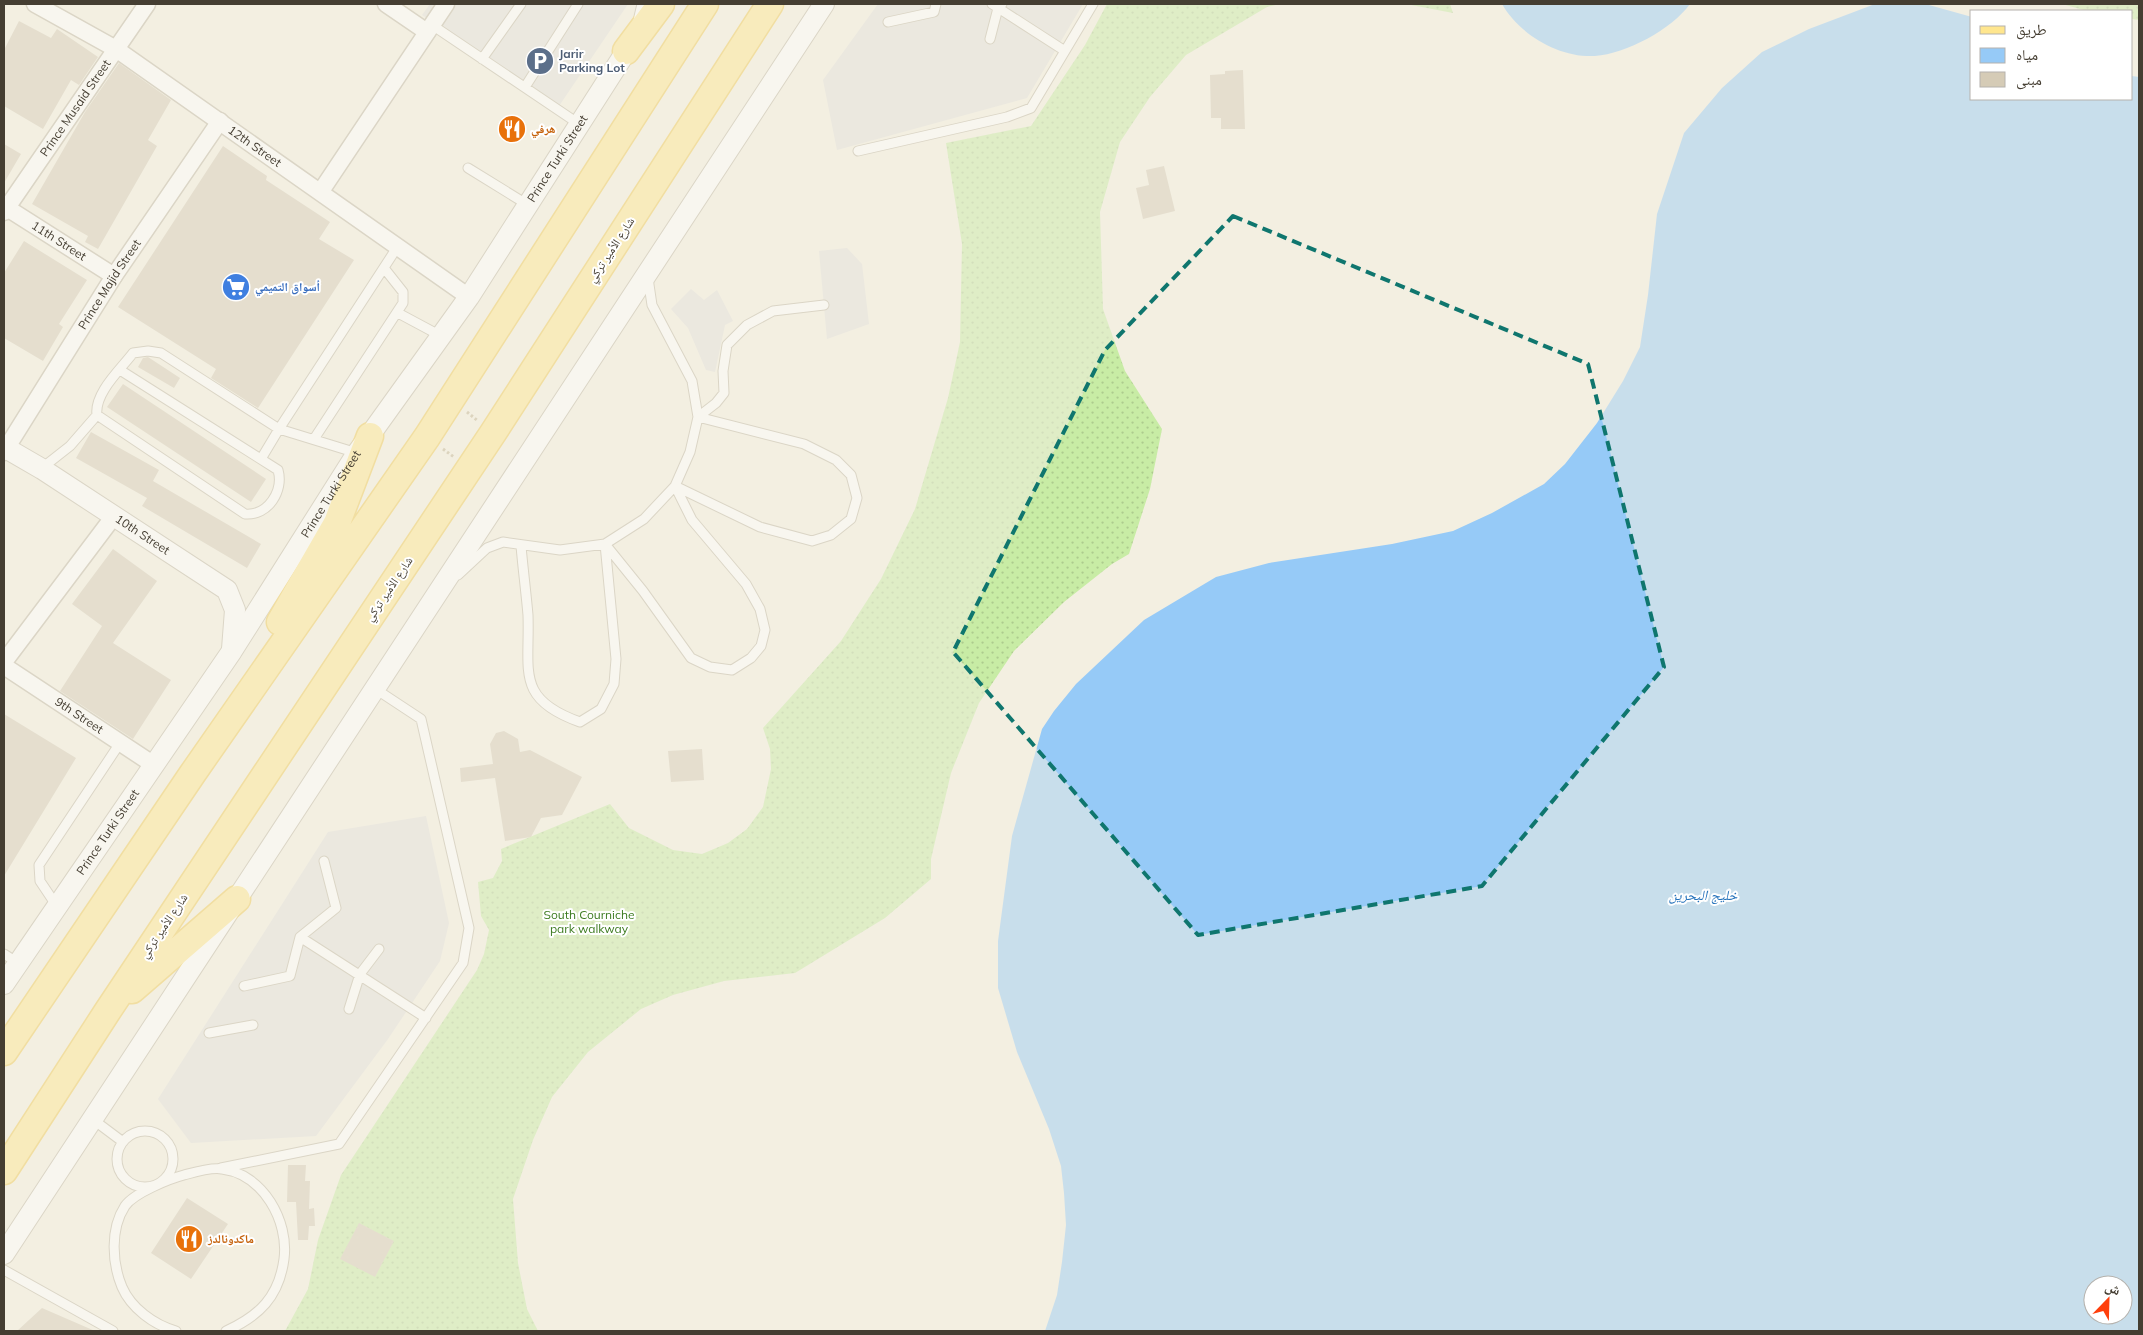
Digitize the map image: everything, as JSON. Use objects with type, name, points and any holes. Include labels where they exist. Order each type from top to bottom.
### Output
[{"type":"main road","points":[[630,44],[661,4]]},
{"type":"main road","points":[[4,1052],[193,773],[426,437],[705,4]]},
{"type":"main road","name":"شارع الأمير تركي","points":[[4,1171],[107,1012],[469,469],[770,4]]},
{"type":"main road","points":[[193,773],[337,523],[363,444]]},
{"type":"main road","points":[[107,1012],[237,899]]},
{"type":"street","name":"12th Street","points":[[35,4],[116,48],[469,297]]},
{"type":"street","name":"Prince Musaid Street","points":[[5,209],[147,4]]},
{"type":"street","points":[[386,4],[430,28]]},
{"type":"street","points":[[321,191],[446,4]]},
{"type":"street","name":"Prince Turki Street","points":[[4,984],[11,959],[56,905],[232,651],[363,444],[469,297],[656,4]]},
{"type":"street","points":[[4,1254],[91,1118],[237,899],[647,271],[824,4]]},
{"type":"street","name":"Prince Majid Street","points":[[5,449],[114,276],[220,121]]},
{"type":"street","name":"11th Street","points":[[5,209],[114,276]]},
{"type":"street","name":"10th Street","points":[[5,449],[42,468],[227,590],[235,610],[232,651]]},
{"type":"street","points":[[4,662],[114,516]]},
{"type":"street","name":"9th Street","points":[[4,666],[154,765]]},
{"type":"lane","points":[[482,59],[521,4]]},
{"type":"lane","points":[[525,87],[578,4]]},
{"type":"lane","points":[[630,44],[642,4]]},
{"type":"lane","points":[[888,22],[934,12],[936,4]]},
{"type":"lane","points":[[858,151],[1006,117],[1031,108],[1093,4]]},
{"type":"lane","points":[[990,39],[997,5],[1065,51]]},
{"type":"lane","points":[[430,28],[482,59],[579,124]]},
{"type":"lane","points":[[468,168],[528,205]]},
{"type":"lane","points":[[261,459],[279,428],[398,246]]},
{"type":"lane","points":[[314,439],[403,303],[402,292],[384,268]]},
{"type":"lane","points":[[436,596],[487,548],[503,542],[560,550],[605,544],[644,519],[675,486],[690,452],[698,417],[692,381],[652,305],[647,271]]},
{"type":"lane","points":[[698,417],[716,403],[724,393],[723,371],[727,345],[747,325],[773,311],[824,305]]},
{"type":"lane","points":[[398,313],[441,336]]},
{"type":"lane","points":[[42,468],[70,446],[97,415],[96,407],[99,398],[133,354],[148,351],[161,353],[279,428],[314,439],[363,444]]},
{"type":"lane","points":[[97,415],[245,514],[255,515],[265,510],[279,490],[281,480],[278,470],[120,370]]},
{"type":"lane","points":[[675,486],[760,527],[812,541],[831,535],[851,519],[857,498],[851,475],[836,460],[804,444],[698,417]]},
{"type":"lane","points":[[605,544],[643,591],[691,658],[710,667],[732,670],[751,658],[761,646],[765,630],[760,609],[746,584],[692,520],[675,486]]},
{"type":"lane","points":[[521,546],[528,615],[527,674],[540,699],[558,714],[580,722],[601,709],[614,684],[616,659],[605,544]]},
{"type":"lane","points":[[176,1331],[164,1328],[140,1312],[122,1288],[114,1260],[115,1231],[125,1206],[161,1181],[172,1173],[174,1154],[164,1138],[148,1131],[130,1136],[123,1142],[116,1159],[122,1177],[139,1188],[161,1181],[192,1173],[340,1144],[463,963],[469,928],[420,719],[374,688]]},
{"type":"lane","points":[[56,905],[40,881],[39,864],[120,743]]},
{"type":"lane","points":[[244,986],[290,976],[300,937],[336,908],[324,861]]},
{"type":"lane","points":[[300,937],[426,1018]]},
{"type":"lane","points":[[349,1009],[360,974],[379,949]]},
{"type":"lane","points":[[209,1033],[253,1025]]},
{"type":"lane","points":[[91,1118],[123,1142]]},
{"type":"lane","points":[[221,1168],[246,1178],[267,1196],[280,1220],[286,1247],[282,1276],[269,1301],[248,1322],[226,1331]]},
{"type":"lane","points":[[4,1270],[113,1331]]},
{"type":"path","points":[[450,400],[493,432]]},
{"type":"path","points":[[426,437],[469,469]]},
{"type":"highlighted area","points":[[1233,216],[1588,364],[1664,667],[1482,886],[1198,935],[953,652],[1105,350]]},
{"type":"green space","name":"South Courniche park walkway","points":[[1107,4],[1280,4],[1267,7],[1186,55],[1150,97],[1120,142],[1100,212],[1103,309],[1125,371],[1162,429],[1150,489],[1129,554],[1112,564],[1064,602],[1014,651],[979,703],[951,773],[931,859],[931,879],[885,918],[795,973],[724,981],[673,995],[641,1009],[588,1052],[552,1097],[533,1140],[513,1199],[518,1263],[527,1309],[538,1331],[285,1331],[308,1289],[318,1240],[341,1175],[477,970],[484,954],[489,930],[481,916],[478,882],[493,878],[502,861],[501,849],[610,804],[629,828],[673,850],[702,854],[728,843],[747,829],[763,807],[771,769],[770,749],[763,728],[841,641],[881,579],[915,509],[948,398],[960,342],[962,244],[946,143],[1031,126],[1085,45]]},
{"type":"green space","points":[[1406,4],[1450,4],[1453,13]]},
{"type":"green space","points":[[2062,4],[2139,4],[2139,20],[2133,19],[2133,10],[2083,10]]},
{"type":"shaded area","name":"Jarir Parking Lot","points":[[430,4],[628,4],[559,106],[422,15]]},
{"type":"shaded area","points":[[878,4],[1083,4],[1027,98],[837,150],[823,80]]},
{"type":"shaded area","points":[[847,248],[862,264],[869,324],[827,339],[819,251]]},
{"type":"shaded area","points":[[691,289],[704,300],[717,290],[733,321],[725,325],[715,372],[706,370],[688,328],[671,309]]},
{"type":"shaded area","points":[[426,816],[449,923],[440,961],[388,1039],[316,1136],[191,1143],[158,1099],[328,832]]},
{"type":"water","points":[[1502,4],[1690,4],[1672,22],[1647,39],[1620,51],[1595,56],[1581,56],[1541,42],[1519,25]]},
{"type":"water","name":"خليج البحرين","points":[[1875,4],[1929,5],[1970,16],[1970,100],[2133,100],[2133,76],[2139,77],[2139,1331],[1045,1331],[1057,1295],[1066,1225],[1061,1166],[1049,1129],[1017,1052],[998,988],[998,941],[1012,836],[1042,729],[1076,684],[1144,620],[1216,577],[1269,563],[1392,544],[1453,531],[1492,513],[1544,484],[1565,464],[1597,423],[1623,381],[1640,347],[1657,214],[1684,133],[1722,88],[1762,52],[1809,29]]},
{"type":"building","points":[[19,21],[51,38],[57,29],[98,57],[79,85],[71,80],[43,129],[4,106],[4,50]]},
{"type":"building","points":[[119,63],[171,100],[148,140],[157,146],[98,249],[85,242],[88,236],[32,204],[85,112]]},
{"type":"building","points":[[1243,70],[1245,129],[1221,129],[1221,118],[1211,118],[1210,75],[1225,74],[1225,71]]},
{"type":"building","points":[[4,144],[21,154],[4,183]]},
{"type":"building","points":[[223,146],[267,176],[266,180],[330,222],[319,239],[354,260],[258,408],[211,378],[216,369],[118,307]]},
{"type":"building","points":[[1164,166],[1175,211],[1143,219],[1136,188],[1149,185],[1146,170]]},
{"type":"building","points":[[24,241],[87,280],[59,324],[63,327],[43,361],[4,338],[4,273]]},
{"type":"building","points":[[148,357],[180,378],[174,388],[138,367],[143,358]]},
{"type":"building","points":[[123,384],[266,479],[251,502],[107,407]]},
{"type":"building","points":[[91,432],[159,470],[153,481],[261,544],[247,568],[142,506],[147,498],[76,458]]},
{"type":"building","points":[[113,549],[157,581],[113,643],[171,680],[133,739],[60,691],[102,626],[72,604]]},
{"type":"building","points":[[4,714],[76,758],[4,876]]},
{"type":"building","points":[[504,731],[518,739],[520,752],[530,750],[582,777],[562,815],[541,818],[531,837],[505,841],[495,778],[461,782],[460,768],[493,764],[490,744],[496,733]]},
{"type":"building","points":[[702,749],[704,780],[671,782],[668,751]]},
{"type":"building","points":[[288,1165],[306,1165],[305,1181],[310,1181],[309,1209],[314,1208],[315,1226],[309,1226],[308,1240],[298,1240],[296,1202],[287,1202]]},
{"type":"building","name":"ماكدونالدز","points":[[187,1198],[228,1224],[191,1279],[151,1253]]},
{"type":"building","points":[[359,1223],[394,1241],[375,1277],[340,1259]]},
{"type":"building","points":[[42,1308],[95,1331],[17,1331]]},
{"type":"place","name":"Jarir Parking Lot","points":[[540,61]]},
{"type":"place","name":"هرفي","points":[[512,129]]},
{"type":"place","name":"أسواق التميمي","points":[[236,287]]},
{"type":"place","name":"ماكدونالدز","points":[[189,1239]]}]
